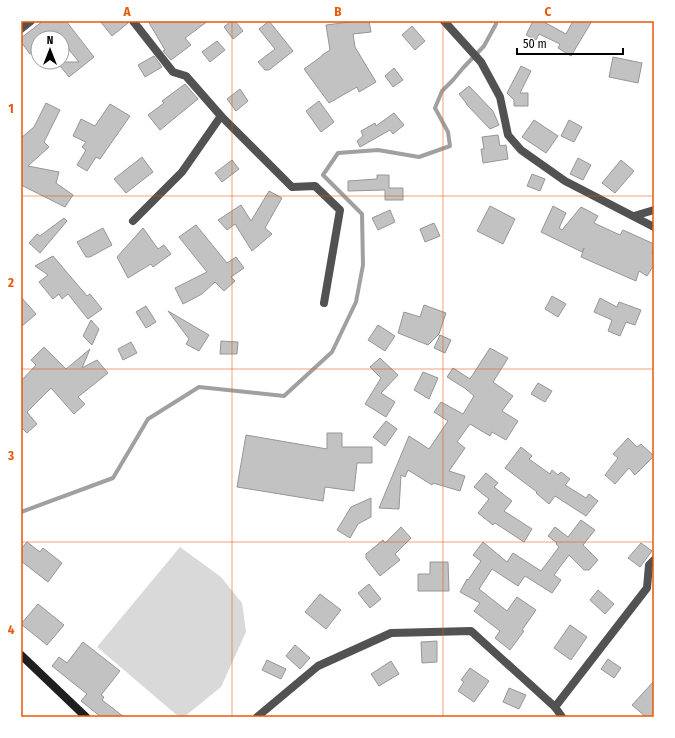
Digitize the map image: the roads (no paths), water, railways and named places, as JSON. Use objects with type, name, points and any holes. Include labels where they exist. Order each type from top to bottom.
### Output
[{"type":"main road","points":[[21,655],[86,717]]},
{"type":"street","points":[[21,29],[32,21]]},
{"type":"street","points":[[134,21],[173,72],[186,76],[221,116],[292,187],[315,186],[340,210],[324,303]]},
{"type":"street","points":[[444,21],[481,62],[500,97],[508,135],[521,150],[565,181],[634,216],[654,228]]},
{"type":"street","points":[[133,221],[182,172],[221,116]]},
{"type":"street","points":[[634,216],[654,210]]},
{"type":"street","points":[[555,707],[647,588],[649,565],[654,560]]},
{"type":"street","points":[[257,717],[318,666],[391,633],[471,631],[555,707],[562,717]]},
{"type":"waterway","points":[[21,512],[113,478],[148,419],[199,387],[284,396],[332,352],[356,302],[363,265],[362,214],[323,175],[338,153],[378,150],[419,157],[450,146],[448,132],[435,108],[442,91],[484,46],[496,24],[496,21]]}]
